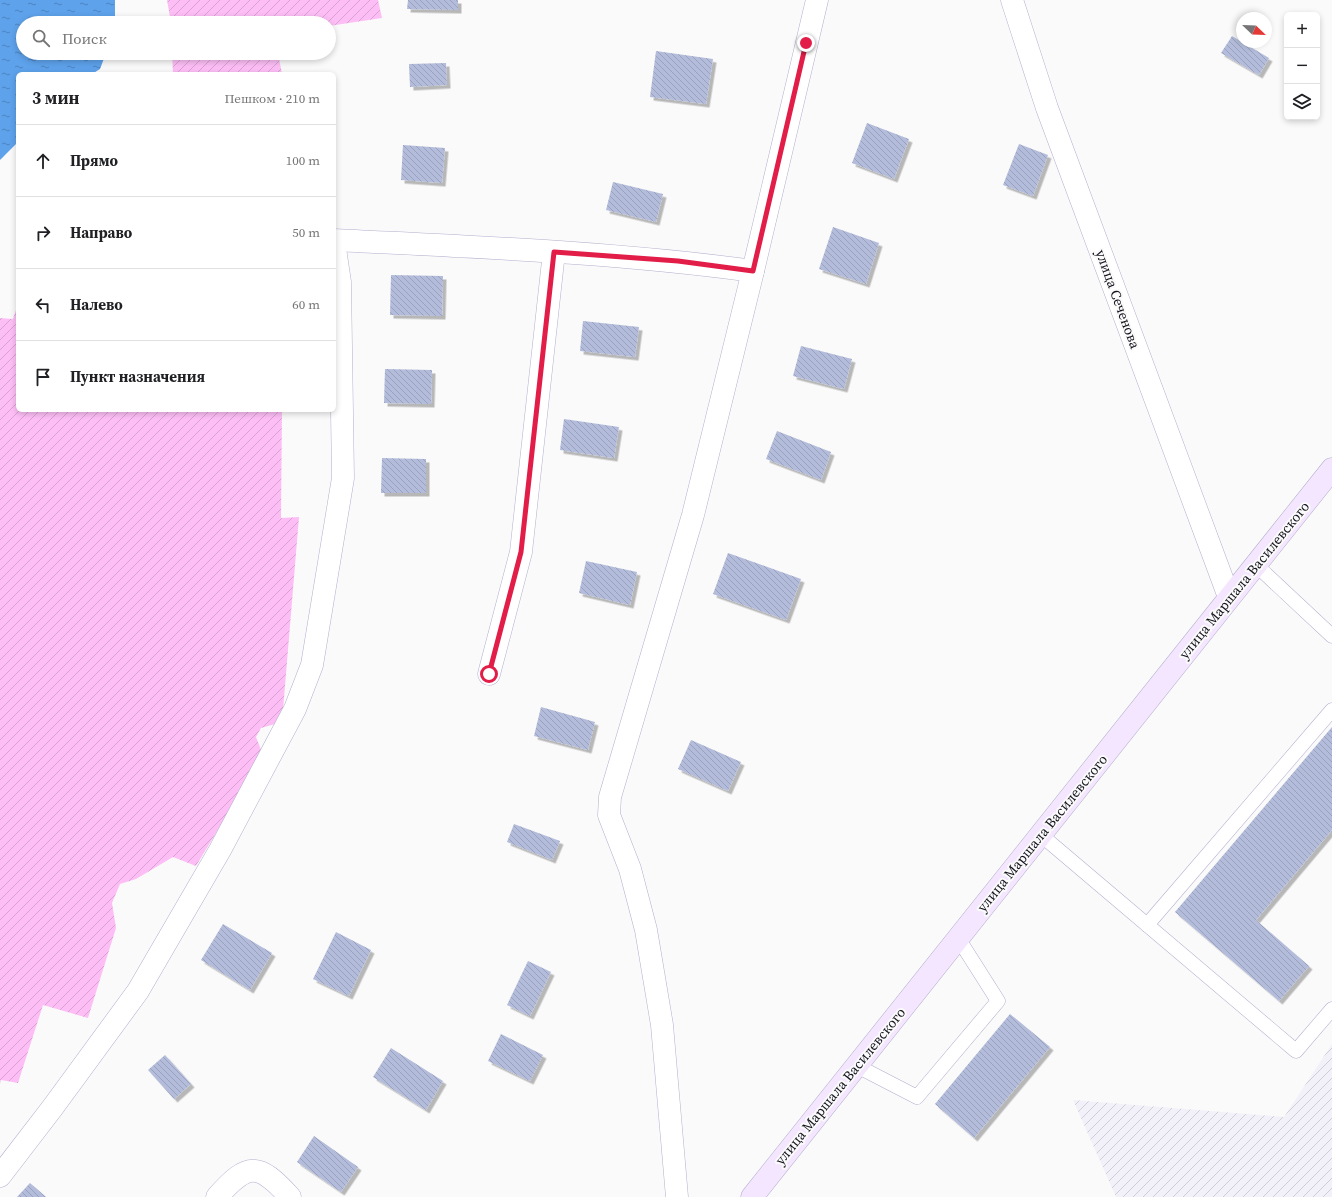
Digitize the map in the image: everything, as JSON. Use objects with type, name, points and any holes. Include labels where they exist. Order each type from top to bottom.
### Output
[{"type":"street","points":[[677,1197],[662,1025],[646,930],[630,869],[609,815],[610,797],[693,515],[753,271],[817,0]]},
{"type":"street","name":"улица Сеченова","points":[[1012,0],[1047,108],[1229,597]]},
{"type":"street","points":[[336,241],[554,252],[678,261],[753,271]]},
{"type":"street","points":[[489,674],[521,552],[554,252]]},
{"type":"street","points":[[0,1176],[54,1107],[138,991],[223,843],[295,709],[312,665],[343,478],[340,282],[336,255]]},
{"type":"street","name":"улица Маршала Василевского","points":[[752,1197],[1229,597],[1332,470]]},
{"type":"street","points":[[217,1197],[233,1178],[246,1170],[261,1172],[274,1179],[290,1197]]},
{"type":"lane","points":[[1256,565],[1332,636]]},
{"type":"lane","points":[[1147,925],[1332,710]]},
{"type":"lane","points":[[1041,835],[1296,1051],[1332,1009]]},
{"type":"lane","points":[[856,1066],[917,1097],[998,1001],[958,938]]},
{"type":"shaded area","points":[[167,0],[378,0],[382,18],[336,25],[336,16],[170,16]]},
{"type":"shaded area","points":[[172,60],[279,60],[282,72],[173,72]]},
{"type":"shaded area","points":[[16,310],[16,412],[282,412],[281,518],[299,517],[282,722],[261,728],[256,737],[263,755],[196,866],[173,857],[136,879],[120,884],[112,903],[116,928],[88,1018],[43,1005],[18,1083],[1,1080],[0,1084],[0,318],[13,319]]},
{"type":"shaded area","points":[[1332,1044],[1332,1197],[1116,1197],[1073,1100],[1284,1117]]},
{"type":"water","points":[[0,0],[115,0],[115,16],[16,16],[16,60],[103,60],[100,69],[95,72],[16,72],[16,144],[0,160]]},
{"type":"building","points":[[408,0],[458,0],[458,10],[407,9]]},
{"type":"building","points":[[1232,36],[1236,38],[1236,48],[1252,48],[1269,58],[1259,75],[1221,53]]},
{"type":"building","points":[[656,51],[713,59],[706,104],[650,97]]},
{"type":"building","points":[[446,63],[447,85],[410,87],[409,64]]},
{"type":"building","points":[[867,123],[909,139],[894,179],[852,163]]},
{"type":"building","points":[[1019,144],[1048,155],[1033,196],[1003,185]]},
{"type":"building","points":[[403,145],[445,148],[442,183],[401,180]]},
{"type":"building","points":[[613,182],[663,194],[656,222],[606,210]]},
{"type":"building","points":[[833,227],[879,243],[866,284],[819,269]]},
{"type":"building","points":[[391,275],[443,276],[442,316],[390,315]]},
{"type":"building","points":[[583,321],[639,327],[635,357],[580,351]]},
{"type":"building","points":[[801,346],[852,359],[844,389],[793,376]]},
{"type":"building","points":[[385,369],[432,370],[431,404],[384,403]]},
{"type":"building","points":[[564,419],[619,427],[614,458],[560,450]]},
{"type":"building","points":[[777,431],[831,452],[821,480],[766,459]]},
{"type":"building","points":[[382,458],[426,459],[426,493],[381,493]]},
{"type":"building","points":[[728,553],[801,579],[786,620],[713,594]]},
{"type":"building","points":[[586,561],[637,572],[630,605],[579,593]]},
{"type":"building","points":[[541,707],[595,722],[588,750],[534,736]]},
{"type":"building","points":[[1332,727],[1332,830],[1256,920],[1309,966],[1279,1001],[1175,912]]},
{"type":"building","points":[[691,740],[741,762],[728,791],[678,769]]},
{"type":"building","points":[[514,824],[560,841],[552,860],[507,842]]},
{"type":"building","points":[[223,924],[272,953],[250,990],[201,960]]},
{"type":"building","points":[[336,932],[371,950],[349,996],[313,979]]},
{"type":"building","points":[[528,961],[551,972],[530,1016],[507,1005]]},
{"type":"building","points":[[1010,1014],[1050,1047],[974,1138],[935,1104]]},
{"type":"building","points":[[501,1034],[543,1055],[530,1081],[488,1061]]},
{"type":"building","points":[[391,1048],[443,1081],[426,1110],[373,1077]]},
{"type":"building","points":[[165,1055],[191,1084],[174,1099],[148,1070]]},
{"type":"building","points":[[314,1136],[358,1167],[341,1192],[297,1162]]},
{"type":"building","points":[[30,1183],[46,1197],[17,1197]]},
{"type":"route","points":[[489,674],[521,552],[554,252],[678,261],[753,271],[806,43]]}]
